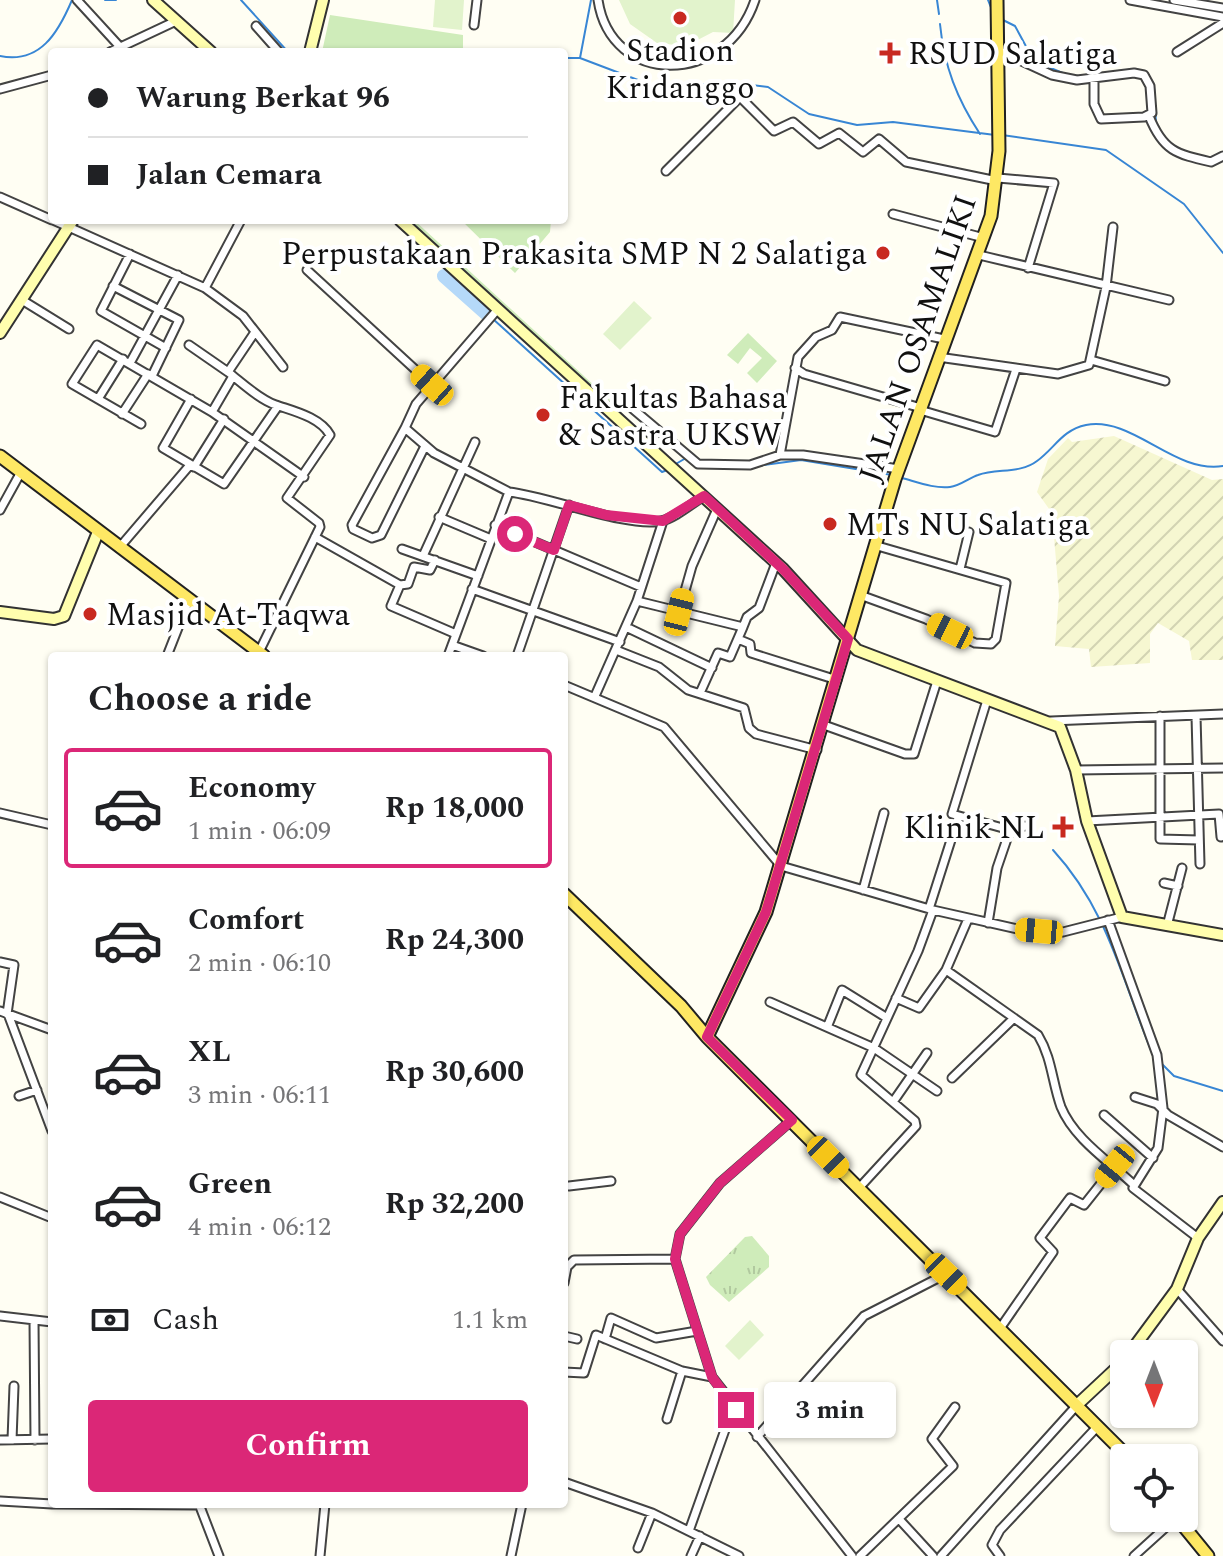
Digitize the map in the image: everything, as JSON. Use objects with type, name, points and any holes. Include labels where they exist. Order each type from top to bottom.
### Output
[{"type":"main road","points":[[153,0],[206,48]]},
{"type":"main road","points":[[311,48],[323,0]]},
{"type":"main road","name":"JALAN OSAMALIKI","points":[[707,1037],[746,961],[781,866],[897,473],[944,339],[984,238],[997,180],[999,151],[997,0]]},
{"type":"main road","points":[[0,333],[71,224]]},
{"type":"main road","points":[[404,224],[776,563],[863,653],[1051,721],[1066,735],[1087,821],[1122,917],[1223,935]]},
{"type":"main road","points":[[0,456],[259,652]]},
{"type":"main road","points":[[0,612],[54,619],[64,616],[98,532]]},
{"type":"main road","points":[[568,898],[670,995],[707,1037],[1116,1444]]},
{"type":"main road","points":[[1139,1340],[1177,1289],[1198,1238],[1222,1208]]},
{"type":"main road","points":[[1078,1404],[1110,1374]]},
{"type":"main road","points":[[1188,1532],[1208,1556]]},
{"type":"street","points":[[77,0],[121,48],[176,21]]},
{"type":"street","points":[[474,25],[477,0]]},
{"type":"street","points":[[598,0],[608,30],[623,47],[645,60],[680,65],[708,59],[733,41],[755,0]]},
{"type":"street","points":[[1130,0],[1223,20]]},
{"type":"street","points":[[1174,0],[1223,8]]},
{"type":"street","points":[[1177,52],[1223,20]]},
{"type":"street","points":[[256,26],[275,48]]},
{"type":"street","points":[[998,50],[1052,75],[1077,80],[1122,74],[1144,75],[1150,86],[1153,109],[1149,116]]},
{"type":"street","points":[[0,89],[48,76]]},
{"type":"street","points":[[1094,79],[1094,104],[1101,119],[1149,116]]},
{"type":"street","points":[[666,171],[740,97],[774,131],[793,122],[819,144],[839,133],[863,152],[879,139],[906,162],[997,180],[1054,183],[1028,268]]},
{"type":"street","points":[[1149,116],[1155,131],[1170,150],[1211,162],[1223,156]]},
{"type":"street","points":[[0,197],[48,218]]},
{"type":"street","points":[[893,214],[984,238]]},
{"type":"street","points":[[71,224],[205,288],[243,316],[283,367]]},
{"type":"street","points":[[205,288],[239,224]]},
{"type":"street","points":[[938,357],[1066,374],[1085,368],[1091,360],[1106,287],[1113,227]]},
{"type":"street","points":[[130,254],[101,311],[166,348]]},
{"type":"street","points":[[979,255],[1169,300]]},
{"type":"street","points":[[307,270],[432,385]]},
{"type":"street","points":[[98,399],[145,336],[178,275]]},
{"type":"street","points":[[113,286],[179,321],[150,375],[122,414]]},
{"type":"street","points":[[22,300],[69,329]]},
{"type":"street","points":[[425,446],[381,535],[372,538],[353,529],[352,525],[405,428],[409,415],[498,309]]},
{"type":"street","points":[[780,455],[795,368],[808,343],[828,333],[845,315],[944,339]]},
{"type":"street","points":[[212,412],[255,332]]},
{"type":"street","points":[[141,424],[72,382],[97,345],[224,419],[304,477]]},
{"type":"street","points":[[189,345],[278,406],[289,406],[330,431],[327,443],[287,499],[320,523],[263,652]]},
{"type":"street","points":[[1091,360],[1165,381]]},
{"type":"street","points":[[795,368],[993,433],[1016,369]]},
{"type":"street","points":[[191,399],[162,446],[226,484],[278,406]]},
{"type":"street","points":[[633,409],[698,464],[750,465],[780,455],[897,473]]},
{"type":"street","points":[[119,548],[192,466],[224,419]]},
{"type":"street","points":[[405,428],[425,446],[461,469],[509,492],[606,515],[663,521],[704,496]]},
{"type":"street","points":[[423,556],[475,442]]},
{"type":"street","points":[[0,510],[21,472]]},
{"type":"street","points":[[449,652],[509,492]]},
{"type":"street","points":[[518,652],[530,610],[569,505]]},
{"type":"street","points":[[679,612],[696,557],[717,509]]},
{"type":"street","points":[[439,517],[491,539]]},
{"type":"street","points":[[595,696],[637,601],[663,521]]},
{"type":"street","points":[[495,525],[641,587]]},
{"type":"street","points":[[960,569],[969,532]]},
{"type":"street","points":[[315,537],[400,585],[408,584],[414,567],[430,570],[435,560]]},
{"type":"street","points":[[860,595],[926,619],[975,643],[991,644],[996,639],[1006,583],[874,545]]},
{"type":"street","points":[[402,549],[478,576]]},
{"type":"street","points":[[700,693],[718,653],[730,657],[747,617],[759,608],[776,563]]},
{"type":"street","points":[[400,585],[393,608],[456,634]]},
{"type":"street","points":[[472,589],[618,646],[659,667],[678,684],[744,708],[749,728],[756,734],[817,750]]},
{"type":"street","points":[[169,652],[189,600]]},
{"type":"street","points":[[637,601],[743,627]]},
{"type":"street","points":[[626,627],[712,668]]},
{"type":"street","points":[[738,639],[750,644],[751,653],[837,680]]},
{"type":"street","points":[[452,645],[472,652]]},
{"type":"street","points":[[824,725],[905,754],[914,754],[937,681]]},
{"type":"street","points":[[568,686],[654,721],[672,735],[781,866],[988,923],[1056,932],[1122,917]]},
{"type":"street","points":[[987,700],[952,807],[953,815],[1010,830],[1025,826]]},
{"type":"street","points":[[1051,721],[1223,714]]},
{"type":"street","points":[[1160,716],[1161,840],[1199,840]]},
{"type":"street","points":[[1196,716],[1200,864]]},
{"type":"street","points":[[1076,770],[1223,768]]},
{"type":"street","points":[[0,813],[48,824]]},
{"type":"street","points":[[863,890],[884,813]]},
{"type":"street","points":[[1087,821],[1220,814],[1221,837]]},
{"type":"street","points":[[859,1188],[916,1126],[915,1121],[862,1078],[931,909],[958,818]]},
{"type":"street","points":[[988,923],[997,868],[1010,830]]},
{"type":"street","points":[[1167,926],[1182,868]]},
{"type":"street","points":[[1164,883],[1178,886]]},
{"type":"street","points":[[896,998],[919,1008],[946,970],[968,919]]},
{"type":"street","points":[[1104,921],[1158,1060],[1163,1108],[1158,1148],[1134,1185]]},
{"type":"street","points":[[0,962],[14,965],[5,1013],[48,1120]]},
{"type":"street","points":[[946,970],[1038,1035],[1047,1051],[1062,1108],[1071,1124],[1134,1185],[1140,1197],[1198,1238]]},
{"type":"street","points":[[828,1025],[842,990],[887,1018]]},
{"type":"street","points":[[770,1002],[828,1025],[874,1048],[937,1091]]},
{"type":"street","points":[[5,1013],[48,1029]]},
{"type":"street","points":[[952,1078],[1014,1018]]},
{"type":"street","points":[[893,1102],[927,1053]]},
{"type":"street","points":[[19,1096],[37,1090]]},
{"type":"street","points":[[1135,1097],[1163,1108],[1168,1115],[1223,1147]]},
{"type":"street","points":[[41,1102],[48,1101]]},
{"type":"street","points":[[1104,1115],[1153,1158]]},
{"type":"street","points":[[792,1120],[720,1183],[680,1234],[675,1259],[712,1377],[852,1556]]},
{"type":"street","points":[[1001,1327],[1053,1252],[1053,1248],[1040,1238],[1070,1198],[1084,1205],[1115,1166]]},
{"type":"street","points":[[569,1186],[611,1181]]},
{"type":"street","points":[[0,1197],[48,1216]]},
{"type":"street","points":[[568,1266],[574,1260],[675,1259]]},
{"type":"street","points":[[757,1437],[864,1316],[946,1274]]},
{"type":"street","points":[[1177,1289],[1223,1341]]},
{"type":"street","points":[[0,1316],[48,1322]]},
{"type":"street","points":[[605,1339],[611,1318],[656,1338],[697,1331]]},
{"type":"street","points":[[34,1320],[35,1440]]},
{"type":"street","points":[[568,1372],[584,1373],[595,1335],[682,1371],[712,1377]]},
{"type":"street","points":[[568,1337],[577,1339]]},
{"type":"street","points":[[667,1419],[682,1371]]},
{"type":"street","points":[[12,1440],[14,1386]]},
{"type":"street","points":[[941,1556],[1078,1404]]},
{"type":"street","points":[[860,1556],[953,1466],[932,1439],[955,1407]]},
{"type":"street","points":[[689,1531],[721,1439],[736,1410]]},
{"type":"street","points":[[1000,1556],[994,1548],[994,1538],[1098,1425]]},
{"type":"street","points":[[0,1440],[48,1439]]},
{"type":"street","points":[[568,1483],[652,1513],[739,1556]]},
{"type":"street","points":[[0,1501],[48,1504]]},
{"type":"street","points":[[201,1508],[219,1556]]},
{"type":"street","points":[[320,1556],[325,1508]]},
{"type":"street","points":[[511,1556],[521,1508]]},
{"type":"street","points":[[638,1548],[652,1513]]},
{"type":"street","points":[[899,1519],[933,1556]]},
{"type":"street","points":[[1134,1556],[1161,1532]]},
{"type":"street","points":[[691,1556],[700,1536]]},
{"type":"green space","points":[[435,0],[464,0],[462,30],[433,27]]},
{"type":"green space","name":"Stadion Kridanggo","points":[[619,0],[735,0],[733,33],[713,32],[686,46],[657,43],[630,24]]},
{"type":"green space","points":[[330,15],[463,35],[463,48],[323,48]]},
{"type":"green space","points":[[408,224],[418,224],[622,411],[618,414]]},
{"type":"green space","points":[[465,224],[551,224],[550,232],[515,273]]},
{"type":"green space","points":[[634,301],[652,318],[620,350],[603,334]]},
{"type":"green space","points":[[748,333],[777,361],[757,383],[747,373],[762,358],[750,348],[738,364],[727,355]]},
{"type":"green space","points":[[1114,436],[1212,480],[1223,479],[1223,660],[1192,660],[1189,641],[1158,623],[1150,634],[1150,663],[1091,667],[1089,649],[1055,646],[1059,596],[1052,513],[1037,492],[1048,459],[1068,438],[1072,442]]},
{"type":"green space","points":[[752,1236],[769,1256],[769,1267],[729,1302],[710,1285],[706,1277],[745,1237]]},
{"type":"green space","points":[[750,1320],[764,1335],[739,1360],[725,1346]]},
{"type":"waterway","points":[[0,56],[14,57],[37,50],[54,34],[72,0]]},
{"type":"waterway","points":[[105,0],[116,0]]},
{"type":"waterway","points":[[241,0],[284,48]]},
{"type":"waterway","points":[[580,58],[591,0]]},
{"type":"waterway","points":[[937,0],[939,14]]},
{"type":"waterway","points":[[988,0],[992,10]]},
{"type":"waterway","points":[[1001,19],[1015,26],[1034,61],[1065,74]]},
{"type":"waterway","points":[[940,24],[953,82],[980,134]]},
{"type":"waterway","points":[[568,58],[580,58],[659,88],[727,82],[768,87],[809,114],[857,125],[893,122],[995,135]]},
{"type":"waterway","points":[[1106,73],[1128,70]]},
{"type":"waterway","points":[[1145,73],[1154,87],[1156,124]]},
{"type":"waterway","points":[[1002,135],[1106,150],[1184,204],[1223,253]]},
{"type":"waterway","points":[[444,276],[489,316]]},
{"type":"waterway","points":[[493,319],[662,472],[670,469]]},
{"type":"waterway","points":[[902,478],[950,487],[985,473],[1023,468],[1037,461],[1071,431],[1086,425],[1120,429],[1188,462],[1223,466]]},
{"type":"waterway","points":[[674,465],[686,458]]},
{"type":"waterway","points":[[757,466],[801,460],[892,475]]},
{"type":"waterway","points":[[701,467],[722,468]]},
{"type":"waterway","points":[[1053,850],[1072,873],[1101,922],[1153,1055]]},
{"type":"waterway","points":[[1161,1063],[1174,1076],[1223,1091]]},
{"type":"place","name":"Stadion Kridanggo","points":[[680,18]]},
{"type":"place","name":"RSUD Salatiga","points":[[890,53]]},
{"type":"place","name":"Perpustakaan Prakasita SMP N 2 Salatiga","points":[[883,253]]},
{"type":"place","name":"Fakultas Bahasa & Sastra UKSW","points":[[543,415]]},
{"type":"place","name":"MTs NU Salatiga","points":[[830,524]]},
{"type":"place","name":"Masjid At-Taqwa","points":[[90,614]]},
{"type":"place","name":"Klinik NL","points":[[1063,827]]},
{"type":"route","points":[[515,534],[554,550],[569,505],[606,515],[663,521],[704,496],[783,569],[848,639],[766,912],[746,961],[707,1037],[792,1120],[720,1183],[680,1234],[675,1259],[712,1377],[736,1410]]}]
